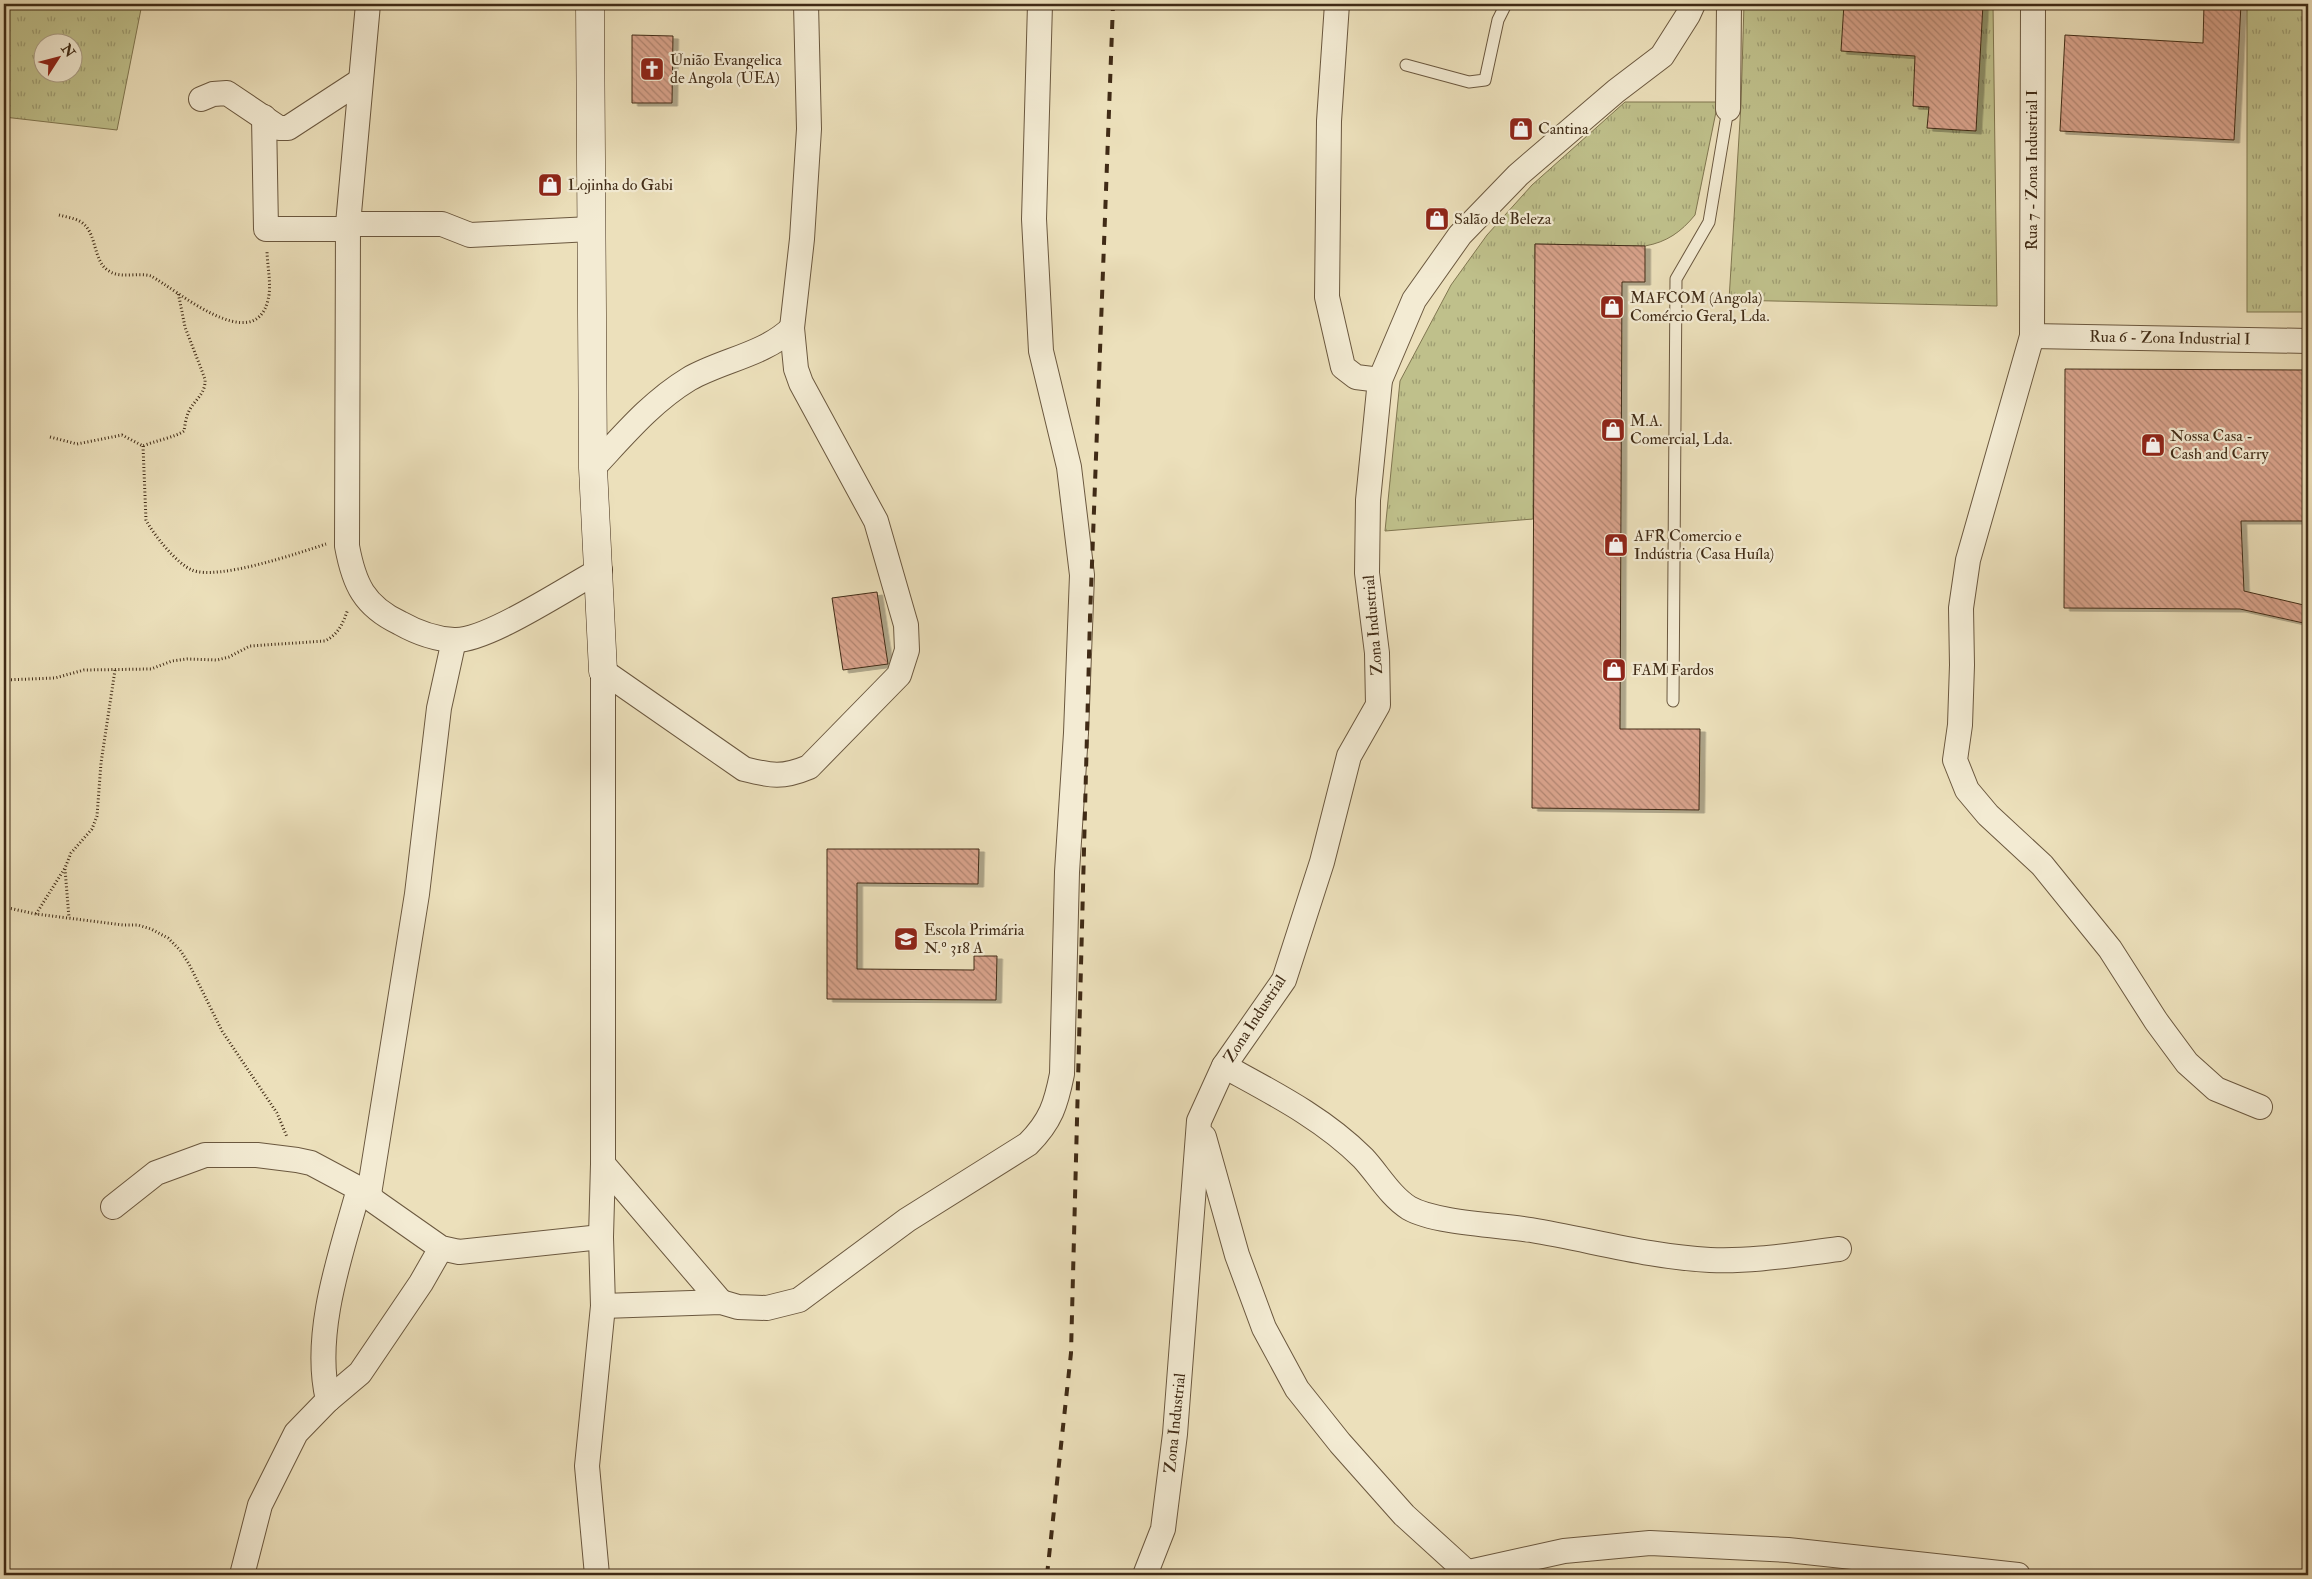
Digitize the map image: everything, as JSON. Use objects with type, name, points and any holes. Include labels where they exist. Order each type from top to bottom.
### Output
[{"type":"street","points":[[368,4],[348,227],[347,537],[352,574],[365,598],[384,616],[420,633],[454,640],[474,638],[494,630],[600,570]]},
{"type":"street","points":[[590,4],[594,468],[603,671],[604,1164],[601,1237],[603,1306],[587,1466],[597,1575]]},
{"type":"street","points":[[603,671],[744,769],[770,776],[791,775],[809,767],[899,675],[907,650],[906,625],[876,520],[801,383],[796,368],[792,328],[802,239],[809,129],[806,4]]},
{"type":"street","points":[[603,1306],[721,1302],[738,1307],[768,1308],[799,1300],[907,1220],[1028,1144],[1043,1129],[1056,1104],[1062,1074],[1068,872],[1082,575],[1069,467],[1041,352],[1034,219],[1040,4]]},
{"type":"street","points":[[1337,4],[1329,121],[1327,297],[1343,367],[1356,377],[1380,380]]},
{"type":"street","name":"Zona Industrial","points":[[1145,1575],[1163,1529],[1175,1434],[1199,1121],[1224,1066],[1284,980],[1322,862],[1349,756],[1378,705],[1377,654],[1367,573],[1368,500],[1380,380],[1414,300],[1460,236],[1518,175],[1616,91],[1662,56],[1693,4]]},
{"type":"street","points":[[1728,109],[1729,4]]},
{"type":"street","name":"Rua 7 - Zona Industrial I","points":[[2033,4],[2032,336],[1968,560],[1961,608],[1960,724],[1955,760],[1967,790],[1988,816],[2042,865],[2110,949],[2156,1021],[2187,1063],[2216,1089],[2260,1107]]},
{"type":"street","points":[[201,99],[213,94],[227,93],[279,128],[288,128],[360,81]]},
{"type":"street","points":[[264,117],[266,229],[442,224],[470,235],[591,229]]},
{"type":"street","points":[[594,468],[642,414],[690,378],[727,361],[767,347],[781,339],[792,328]]},
{"type":"street","name":"Rua 6 - Zona Industrial I","points":[[2032,336],[2308,341]]},
{"type":"street","points":[[328,1400],[323,1382],[323,1353],[334,1276],[364,1191],[417,894],[439,708],[454,640]]},
{"type":"street","points":[[1224,1066],[1310,1114],[1362,1158],[1390,1191],[1409,1208],[1434,1217],[1532,1230],[1637,1251],[1711,1260],[1778,1256],[1839,1249]]},
{"type":"street","points":[[1199,1121],[1238,1254],[1264,1328],[1297,1389],[1340,1443],[1404,1515],[1470,1574],[1564,1551],[1650,1543],[1788,1550],[1970,1572],[2018,1575]]},
{"type":"street","points":[[113,1207],[156,1173],[205,1155],[257,1155],[297,1160],[311,1164],[364,1191],[374,1201],[441,1248],[459,1252],[601,1237]]},
{"type":"street","points":[[604,1164],[721,1302]]},
{"type":"street","points":[[242,1575],[260,1505],[296,1433],[328,1400],[360,1373],[416,1291],[441,1248]]},
{"type":"lane","points":[[1406,65],[1469,82],[1484,80],[1498,20],[1506,4]]},
{"type":"lane","points":[[1672,702],[1676,279],[1709,222],[1728,109]]},
{"type":"path","points":[[4,8],[13,4]]},
{"type":"path","points":[[59,215],[80,221],[89,228],[101,263],[108,271],[116,275],[142,274],[151,276],[224,321],[239,324],[253,321],[263,312],[268,299],[266,229]]},
{"type":"path","points":[[50,437],[77,444],[122,435],[143,446],[184,432],[188,412],[201,395],[205,386],[205,379],[185,327],[178,292]]},
{"type":"path","points":[[143,446],[146,520],[151,530],[184,566],[193,571],[205,573],[271,562],[347,537]]},
{"type":"path","points":[[4,680],[55,678],[84,670],[151,669],[172,661],[187,659],[217,660],[229,657],[250,646],[325,641],[334,636],[340,628],[358,585]]},
{"type":"path","points":[[36,914],[65,868],[71,853],[92,829],[97,816],[101,764],[115,670]]},
{"type":"path","points":[[65,868],[69,918]]},
{"type":"path","points":[[4,907],[36,914],[138,925],[168,938],[180,950],[222,1031],[277,1114],[297,1160]]},
{"type":"green space","points":[[4,4],[142,4],[117,130],[4,117]]},
{"type":"green space","points":[[1744,4],[1993,4],[1997,306],[1729,300],[1741,104]]},
{"type":"green space","points":[[2247,4],[2308,4],[2308,312],[2247,312]]},
{"type":"green space","points":[[1625,102],[1718,102],[1695,215],[1679,231],[1667,239],[1645,246],[1535,244],[1533,519],[1385,531],[1400,381],[1451,285],[1487,235],[1532,185]]},
{"type":"building","points":[[1844,4],[1983,4],[1976,131],[1927,128],[1929,107],[1913,106],[1915,56],[1841,51]]},
{"type":"building","points":[[2204,4],[2241,4],[2234,140],[2060,131],[2065,35],[2203,43]]},
{"type":"building","name":"União Evangelica de Angola (UEA)","points":[[632,35],[673,36],[672,103],[632,103]]},
{"type":"building","points":[[1535,244],[1645,246],[1645,282],[1622,282],[1620,729],[1700,729],[1699,810],[1532,808]]},
{"type":"building","name":"Nossa Casa - Cash and Carry","points":[[2065,369],[2308,370],[2308,521],[2241,521],[2244,591],[2308,606],[2308,624],[2240,609],[2064,608]]},
{"type":"building","points":[[877,592],[888,664],[843,670],[832,598]]},
{"type":"building","points":[[827,849],[979,849],[978,884],[857,883],[857,969],[974,970],[974,956],[997,956],[996,1000],[827,999]]},
{"type":"railway","points":[[1047,1575],[1071,1353],[1090,617],[1113,4]]},
{"type":"place","name":"União Evangelica de Angola (UEA)","points":[[652,69]]},
{"type":"place","name":"Cantina","points":[[1521,129]]},
{"type":"place","name":"Lojinha do Gabi","points":[[550,185]]},
{"type":"place","name":"Salão de Beleza","points":[[1437,219]]},
{"type":"place","name":"MAFCOM (Angola) Comércio Geral, Lda.","points":[[1612,307]]},
{"type":"place","name":"M.A. Comercial, Lda.","points":[[1613,430]]},
{"type":"place","name":"Nossa Casa - Cash and Carry","points":[[2153,445]]},
{"type":"place","name":"AFR Comercio e Indústria (Casa Huíla)","points":[[1616,545]]},
{"type":"place","name":"FAM Fardos","points":[[1614,670]]},
{"type":"place","name":"Escola Primária N.º 318 A","points":[[906,939]]}]
